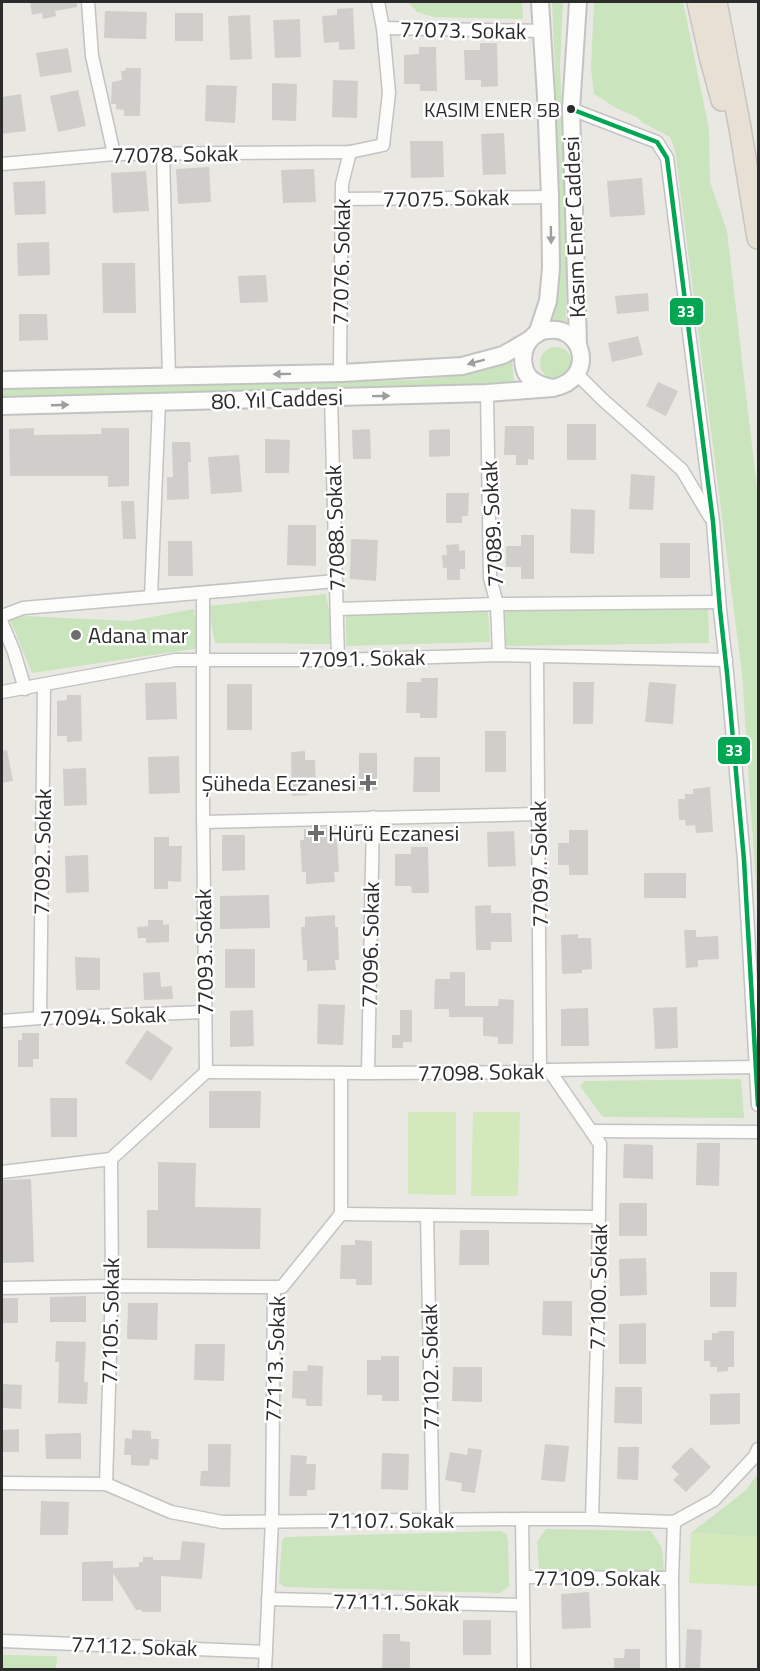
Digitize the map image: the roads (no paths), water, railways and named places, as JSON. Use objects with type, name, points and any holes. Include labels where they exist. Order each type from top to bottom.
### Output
[{"type":"highway","points":[[698,2],[710,56],[757,230]]},
{"type":"highway","points":[[716,2],[757,230]]},
{"type":"main road","name":"Kasım Ener Caddesi","points":[[533,337],[548,301],[551,268],[548,134],[540,2]]},
{"type":"main road","points":[[548,2],[552,107],[548,134]]},
{"type":"main road","points":[[568,2],[564,107],[571,133]]},
{"type":"main road","name":"Kasım Ener Caddesi","points":[[578,2],[571,133],[578,345]]},
{"type":"main road","points":[[555,329],[572,337],[578,345],[581,364],[571,381],[553,388],[534,382],[528,376],[522,357],[533,337],[546,330],[555,329]]},
{"type":"main road","name":"80. Yıl Caddesi","points":[[2,380],[342,373],[462,366],[503,355],[533,337]]},
{"type":"main road","name":"80. Yıl Caddesi","points":[[2,406],[488,393],[553,388]]},
{"type":"street","points":[[88,2],[92,56],[114,154]]},
{"type":"street","points":[[378,2],[383,28]]},
{"type":"street","name":"77078. Sokak","points":[[2,164],[114,154],[350,152],[383,145],[389,93],[383,28]]},
{"type":"street","name":"77073. Sokak","points":[[383,28],[543,31]]},
{"type":"street","points":[[571,109],[657,142],[667,158],[712,522],[726,660],[744,860],[759,1105]]},
{"type":"street","name":"77076. Sokak","points":[[342,373],[340,363],[342,184],[350,152]]},
{"type":"street","points":[[164,154],[169,376]]},
{"type":"street","name":"77075. Sokak","points":[[342,199],[550,198]]},
{"type":"street","points":[[577,374],[681,470],[712,522]]},
{"type":"street","name":"77089. Sokak","points":[[488,393],[490,578],[497,604],[499,655]]},
{"type":"street","name":"77088. Sokak","points":[[331,397],[338,660]]},
{"type":"street","points":[[151,597],[159,402]]},
{"type":"street","points":[[2,616],[23,608],[336,581]]},
{"type":"street","name":"77093. Sokak","points":[[204,593],[203,822],[206,1072]]},
{"type":"street","points":[[338,609],[497,604],[719,602]]},
{"type":"street","points":[[2,623],[25,689]]},
{"type":"street","name":"77091. Sokak","points":[[2,692],[175,660],[338,660],[499,655],[726,660]]},
{"type":"street","name":"77097. Sokak","points":[[537,657],[544,1071]]},
{"type":"street","name":"77092. Sokak","points":[[40,1018],[44,686]]},
{"type":"street","points":[[203,822],[538,814]]},
{"type":"street","name":"77096. Sokak","points":[[368,1073],[373,817]]},
{"type":"street","name":"77094. Sokak","points":[[2,1021],[205,1012]]},
{"type":"street","name":"77098. Sokak","points":[[206,1072],[368,1073],[756,1067]]},
{"type":"street","name":"77100. Sokak","points":[[544,1071],[600,1144],[592,1519]]},
{"type":"street","points":[[2,1172],[111,1159],[206,1072]]},
{"type":"street","points":[[341,1073],[341,1214],[598,1217]]},
{"type":"street","points":[[591,1131],[759,1132]]},
{"type":"street","name":"77105. Sokak","points":[[106,1484],[112,1286],[111,1159]]},
{"type":"street","name":"77113. Sokak","points":[[265,1670],[272,1520],[274,1287],[282,1287],[341,1214]]},
{"type":"street","name":"77102. Sokak","points":[[427,1215],[433,1520]]},
{"type":"street","points":[[2,1288],[274,1287]]},
{"type":"street","points":[[673,1670],[674,1522],[714,1500],[759,1449]]},
{"type":"street","name":"71107. Sokak","points":[[2,1483],[106,1484],[171,1512],[222,1522],[592,1519],[674,1522]]},
{"type":"street","points":[[522,1519],[524,1670]]},
{"type":"street","name":"77109. Sokak","points":[[523,1577],[672,1578]]},
{"type":"street","name":"77111. Sokak","points":[[268,1599],[523,1605]]},
{"type":"street","name":"77112. Sokak","points":[[2,1641],[266,1652]]},
{"type":"place","name":"KASIM ENER 5B","points":[[571,109]]},
{"type":"place","name":"Adana mar","points":[[76,635]]},
{"type":"place","name":"Şüheda Eczanesi","points":[[368,783]]},
{"type":"place","name":"Hürü Eczanesi","points":[[316,833]]}]
